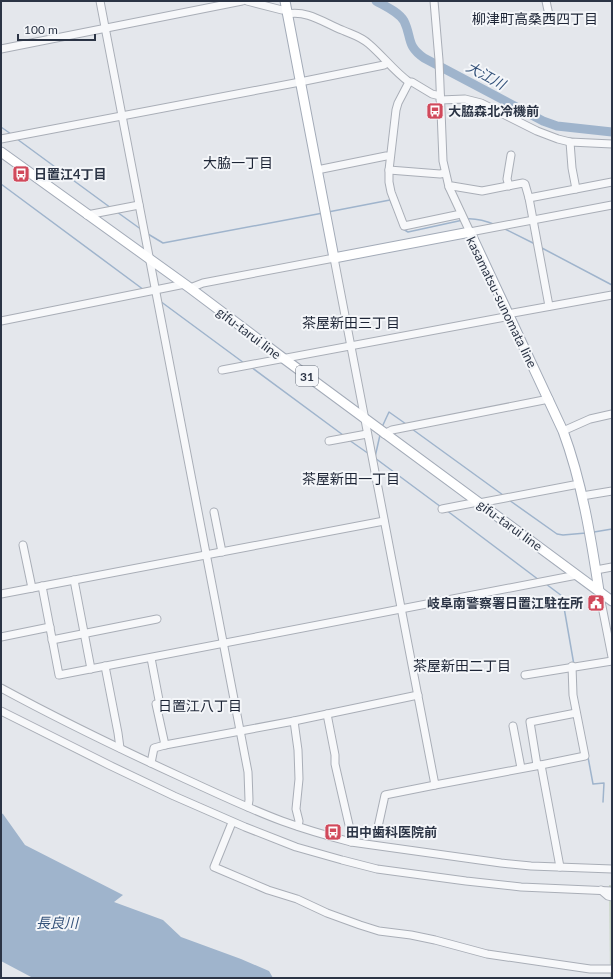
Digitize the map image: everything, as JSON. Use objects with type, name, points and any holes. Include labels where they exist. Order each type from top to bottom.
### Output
[{"type":"main road","points":[[286,8],[334,258]]},
{"type":"main road","name":"gifu-tarui line","points":[[1,152],[187,286],[384,434],[479,502],[612,601]]},
{"type":"main road","name":"kasamatsu-sunomata line","points":[[334,258],[470,232],[549,399],[571,451],[582,496],[599,592]]},
{"type":"street","points":[[100,1],[248,772],[248,807]]},
{"type":"street","points":[[1,49],[242,1]]},
{"type":"street","points":[[247,1],[282,10],[286,8],[292,13],[308,15],[322,20],[343,31],[355,34],[370,44],[409,82],[440,98],[465,99],[481,103],[537,131],[558,139],[570,142],[612,144]]},
{"type":"street","points":[[434,1],[439,60],[442,150],[445,173],[449,187],[470,232],[612,205]]},
{"type":"street","points":[[546,1],[550,20]]},
{"type":"street","points":[[1,139],[300,82],[388,63]]},
{"type":"street","points":[[409,82],[397,105],[389,170],[391,192],[404,226],[461,214]]},
{"type":"street","points":[[570,142],[572,168],[576,189]]},
{"type":"street","points":[[509,186],[507,179],[511,155]]},
{"type":"street","points":[[317,170],[390,156]]},
{"type":"street","points":[[389,170],[440,174],[445,173]]},
{"type":"street","points":[[528,198],[612,182]]},
{"type":"street","points":[[449,187],[452,186],[482,191],[523,183],[525,184],[549,306]]},
{"type":"street","points":[[87,215],[139,205]]},
{"type":"street","points":[[1,321],[334,258],[435,785]]},
{"type":"street","points":[[222,370],[505,317],[513,313],[549,306],[612,296]]},
{"type":"street","points":[[384,434],[392,430],[549,399]]},
{"type":"street","points":[[563,431],[590,419],[612,414]]},
{"type":"street","points":[[329,441],[367,434]]},
{"type":"street","points":[[442,509],[579,484]]},
{"type":"street","points":[[582,496],[612,491]]},
{"type":"street","points":[[214,512],[222,552]]},
{"type":"street","points":[[1,594],[384,521]]},
{"type":"street","points":[[24,545],[32,588]]},
{"type":"street","points":[[596,570],[612,567]]},
{"type":"street","points":[[42,586],[60,675],[577,575]]},
{"type":"street","points":[[74,580],[91,669]]},
{"type":"street","points":[[599,592],[612,657]]},
{"type":"street","points":[[52,640],[158,619]]},
{"type":"street","points":[[1,637],[50,627]]},
{"type":"street","points":[[151,658],[165,745]]},
{"type":"street","points":[[525,675],[572,666],[612,661]]},
{"type":"street","points":[[105,666],[120,748]]},
{"type":"street","points":[[378,827],[385,795],[585,756],[572,689],[572,666]]},
{"type":"street","points":[[1,688],[61,720],[151,764],[248,807],[298,826],[351,842],[501,863],[612,869]]},
{"type":"street","points":[[151,764],[154,748],[165,745],[294,721],[418,695]]},
{"type":"street","points":[[1,710],[102,762],[174,796],[302,849],[349,862],[413,874],[521,887],[612,891]]},
{"type":"street","points":[[560,867],[530,722],[576,713]]},
{"type":"street","points":[[327,714],[335,755],[335,764],[352,838],[351,842]]},
{"type":"street","points":[[294,721],[298,750],[299,779],[296,809],[299,821],[298,826]]},
{"type":"street","points":[[513,726],[521,768]]},
{"type":"street","points":[[231,824],[214,867],[268,890],[297,899],[334,916],[379,931],[417,936],[487,954],[590,969],[612,969]]},
{"type":"street","points":[[601,890],[608,896],[612,897]]},
{"type":"green space","points":[[609,885],[612,885],[612,978],[610,978]]},
{"type":"water","name":"長良川","points":[[1,813],[25,845],[123,895],[114,902],[163,920],[181,937],[269,971],[273,978],[33,978],[1,961]]},
{"type":"waterway","name":"大江川","points":[[376,1],[392,10],[402,18],[414,49],[424,58],[543,121],[557,126],[612,132]]},
{"type":"waterway","points":[[1,127],[11,134]]},
{"type":"waterway","points":[[17,139],[111,208]]},
{"type":"waterway","points":[[1,184],[144,290]]},
{"type":"waterway","points":[[328,212],[390,200],[394,209]]},
{"type":"waterway","points":[[117,212],[142,230]]},
{"type":"waterway","points":[[148,234],[163,243],[323,213]]},
{"type":"waterway","points":[[466,219],[481,220],[496,225]]},
{"type":"waterway","points":[[403,229],[408,232],[463,220]]},
{"type":"waterway","points":[[505,229],[535,244]]},
{"type":"waterway","points":[[540,247],[612,285]]},
{"type":"waterway","points":[[160,301],[244,363]]},
{"type":"waterway","points":[[251,367],[343,435]]},
{"type":"waterway","points":[[382,427],[389,412],[406,424]]},
{"type":"waterway","points":[[412,429],[503,495]]},
{"type":"waterway","points":[[375,457],[380,435]]},
{"type":"waterway","points":[[349,440],[369,454]]},
{"type":"waterway","points":[[375,458],[441,507]]},
{"type":"waterway","points":[[509,500],[557,534],[563,535],[586,533]]},
{"type":"waterway","points":[[446,510],[539,580]]},
{"type":"waterway","points":[[594,532],[612,529]]},
{"type":"waterway","points":[[546,584],[562,596],[574,665]]},
{"type":"waterway","points":[[588,757],[593,784],[604,783],[603,802]]},
{"type":"place","name":"大脇森北冷機前","points":[[435,111]]},
{"type":"place","name":"日置江4丁目","points":[[21,174]]},
{"type":"place","name":"岐阜南警察署日置江駐在所","points":[[596,603]]},
{"type":"place","name":"田中歯科医院前","points":[[333,832]]},
{"type":"district","name":"柳津町高桑西四丁目","points":[[535,18]]},
{"type":"district","name":"大脇一丁目","points":[[238,162]]},
{"type":"district","name":"茶屋新田三丁目","points":[[351,322]]},
{"type":"district","name":"茶屋新田一丁目","points":[[351,478]]},
{"type":"district","name":"茶屋新田二丁目","points":[[462,665]]},
{"type":"district","name":"日置江八丁目","points":[[200,705]]}]
